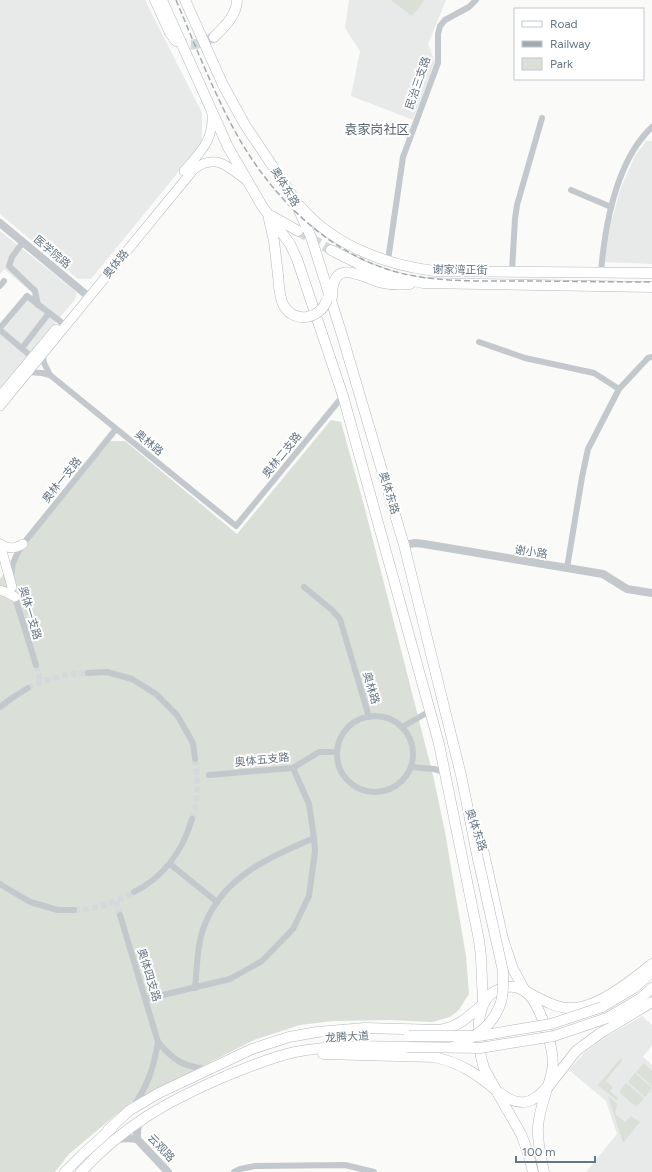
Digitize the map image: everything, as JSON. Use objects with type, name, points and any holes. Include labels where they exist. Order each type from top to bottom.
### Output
[{"type":"main road","points":[[155,0],[170,33],[180,43]]},
{"type":"main road","points":[[162,0],[180,43]]},
{"type":"main road","points":[[169,0],[180,43]]},
{"type":"main road","name":"奥体东路","points":[[185,0],[222,86],[245,125],[292,195],[311,237],[327,289],[329,301],[404,544],[461,775],[470,819],[483,849],[503,939],[513,969],[525,991]]},
{"type":"main road","points":[[192,0],[192,18]]},
{"type":"main road","points":[[214,37],[230,20],[237,4],[236,0]]},
{"type":"main road","name":"奥体东路","points":[[180,43],[228,147],[246,180],[267,213],[290,244],[297,259],[343,396],[430,710],[445,772],[479,940],[483,1004]]},
{"type":"main road","name":"奥体路","points":[[0,406],[43,355],[87,295],[202,149],[212,130],[212,112]]},
{"type":"main road","name":"奥体路","points":[[0,396],[61,322],[87,295],[194,169],[207,161],[220,162],[246,180]]},
{"type":"main road","name":"谢家湾正街","points":[[292,195],[308,214],[330,233],[358,249],[411,267],[435,270],[652,273]]},
{"type":"main road","points":[[267,213],[298,231]]},
{"type":"main road","points":[[267,213],[274,241],[281,299],[283,305],[293,315],[304,318],[312,316],[323,308],[329,301],[333,284],[338,276],[347,272],[356,273],[390,284],[403,285],[423,283]]},
{"type":"main road","name":"谢家湾正街","points":[[331,250],[363,266],[391,276],[423,283],[652,287]]},
{"type":"main road","points":[[0,544],[6,547],[14,548],[23,544]]},
{"type":"main road","points":[[0,544],[0,563]]},
{"type":"main road","points":[[0,544],[12,587]]},
{"type":"main road","points":[[0,590],[15,597]]},
{"type":"main road","points":[[453,1047],[467,1042],[486,1028],[495,1015],[501,1002],[503,988],[503,971],[470,819]]},
{"type":"main road","points":[[108,1130],[130,1110],[159,1093],[252,1049],[289,1037],[317,1032],[365,1028],[440,1030],[450,1028],[463,1021],[498,989],[508,986],[516,986],[558,1006],[577,1008],[602,999],[616,991],[652,964]]},
{"type":"main road","name":"龙腾大道","points":[[65,1172],[108,1130],[133,1113],[160,1098],[254,1054],[292,1041],[351,1035],[479,1036],[551,1024],[602,1007],[634,988],[652,972]]},
{"type":"main road","name":"龙腾大道","points":[[80,1172],[115,1139],[139,1120],[165,1104],[257,1063],[295,1052],[350,1045],[480,1048],[554,1036],[607,1018],[641,998],[652,988]]},
{"type":"main road","points":[[525,991],[538,1009],[548,1035],[552,1052],[552,1069],[540,1113],[538,1127],[544,1172]]},
{"type":"main road","points":[[295,1052],[434,1057],[449,1060],[462,1065],[481,1078],[497,1092],[508,1099],[519,1103],[530,1101],[540,1096],[576,1051],[599,1034],[652,1002]]},
{"type":"main road","points":[[483,1004],[480,1015],[479,1040],[484,1067],[521,1135],[533,1172]]},
{"type":"street","name":"民治三支路","points":[[388,260],[403,157],[438,63],[438,30],[444,20],[469,7],[476,0]]},
{"type":"street","points":[[512,271],[517,205],[542,118]]},
{"type":"street","points":[[601,272],[604,238],[617,188],[630,158],[639,143],[652,127]]},
{"type":"street","points":[[572,190],[611,207]]},
{"type":"street","name":"医学院路","points":[[0,223],[87,295]]},
{"type":"street","points":[[23,242],[12,257],[9,266],[35,291],[38,305]]},
{"type":"street","points":[[32,357],[0,329],[27,296],[61,322]]},
{"type":"street","points":[[22,348],[49,313]]},
{"type":"street","points":[[479,342],[525,358],[594,373],[619,389]]},
{"type":"street","points":[[43,355],[44,363],[50,375]]},
{"type":"street","points":[[567,568],[588,449],[619,389],[648,358],[652,357]]},
{"type":"street","points":[[28,372],[50,375]]},
{"type":"street","name":"奥林路","points":[[50,375],[236,526]]},
{"type":"street","name":"奥林二支路","points":[[236,526],[343,396]]},
{"type":"street","name":"奥林一支路","points":[[23,544],[116,429]]},
{"type":"street","name":"奥体一支路","points":[[23,544],[18,551],[12,566],[12,587],[36,665]]},
{"type":"street","name":"谢小路","points":[[404,544],[419,544],[602,574],[627,589],[652,593]]},
{"type":"street","name":"奥林路","points":[[304,587],[332,610],[340,619],[369,717]]},
{"type":"street","points":[[88,673],[107,672],[132,679],[156,694],[177,715],[193,744],[195,758]]},
{"type":"street","points":[[0,708],[28,688]]},
{"type":"street","points":[[402,727],[430,710]]},
{"type":"street","points":[[381,716],[393,720],[402,727],[410,737],[413,748],[413,761],[408,773],[400,783],[389,790],[377,792],[364,791],[352,785],[344,776],[338,764],[337,752],[340,739],[347,728],[357,721],[369,717],[381,716]]},
{"type":"street","name":"奥体五支路","points":[[209,775],[293,768],[319,752],[337,752]]},
{"type":"street","points":[[411,767],[434,769],[445,772]]},
{"type":"street","points":[[146,998],[230,979],[262,961],[293,929],[309,896],[315,851],[309,804],[293,768]]},
{"type":"street","points":[[134,892],[146,886],[170,864],[187,836],[192,819]]},
{"type":"street","points":[[195,988],[197,957],[204,925],[217,902],[243,874],[270,857],[314,838]]},
{"type":"street","points":[[170,864],[217,902]]},
{"type":"street","points":[[1,886],[30,902],[58,910],[74,910]]},
{"type":"street","name":"奥体四支路","points":[[120,915],[158,1042]]},
{"type":"street","points":[[158,1042],[170,1056],[191,1067],[208,1069],[224,1068]]},
{"type":"street","points":[[130,1110],[140,1097],[148,1082],[158,1042]]},
{"type":"street","points":[[115,1139],[137,1139],[139,1120]]},
{"type":"street","name":"云观路","points":[[137,1139],[168,1172]]},
{"type":"street","points":[[234,1172],[240,1168],[255,1166],[338,1165],[360,1168],[374,1172]]},
{"type":"shaded area","points":[[0,0],[145,0],[202,113],[202,143],[91,279],[78,279],[0,214]]},
{"type":"shaded area","points":[[349,0],[446,0],[428,44],[435,62],[413,120],[351,96],[360,51],[345,28]]},
{"type":"shaded area","points":[[646,141],[652,141],[652,264],[605,262],[611,223],[620,190],[635,156]]},
{"type":"shaded area","points":[[0,231],[76,292],[76,298],[0,389],[0,334],[33,293],[4,269],[0,274]]},
{"type":"shaded area","points":[[642,1016],[652,1025],[652,1045],[643,1057],[652,1065],[652,1172],[586,1172],[617,1134],[606,1101],[569,1070],[584,1053],[599,1041]]},
{"type":"green space","points":[[391,0],[425,0],[412,16]]},
{"type":"green space","points":[[331,420],[341,422],[365,509],[433,775],[445,832],[466,956],[469,994],[459,1010],[450,1017],[432,1022],[390,1020],[333,1021],[300,1025],[254,1040],[130,1103],[69,1154],[55,1172],[0,1172],[0,579],[22,549],[110,441],[125,441],[237,534]]},
{"type":"green space","points":[[621,1058],[622,1061],[602,1085],[606,1081],[613,1087],[610,1091],[618,1098],[616,1100],[598,1085]]},
{"type":"green space","points":[[644,1063],[652,1071],[652,1086],[636,1072]]},
{"type":"green space","points":[[635,1073],[652,1088],[645,1097],[628,1082]]},
{"type":"green space","points":[[626,1083],[644,1098],[636,1107],[619,1092]]},
{"type":"green space","points":[[608,1096],[617,1104],[615,1114],[625,1122],[631,1116],[640,1122],[623,1143]]},
{"type":"tunnel","points":[[176,41],[187,44],[195,44],[204,42],[214,37]]},
{"type":"tunnel","points":[[298,231],[331,250]]},
{"type":"tunnel","points":[[36,665],[41,682]]},
{"type":"tunnel","points":[[28,688],[57,677],[88,673]]},
{"type":"tunnel","points":[[192,819],[196,804],[197,789],[195,759]]},
{"type":"tunnel","points":[[74,910],[90,909],[105,905],[134,892]]},
{"type":"tunnel","points":[[116,901],[120,915]]},
{"type":"railway","points":[[176,0],[201,60],[243,146],[278,193],[299,215],[321,234],[346,250],[372,264],[400,273],[428,278],[470,281],[652,282]]},
{"type":"district","name":"袁家岗社区","points":[[377,129]]}]
